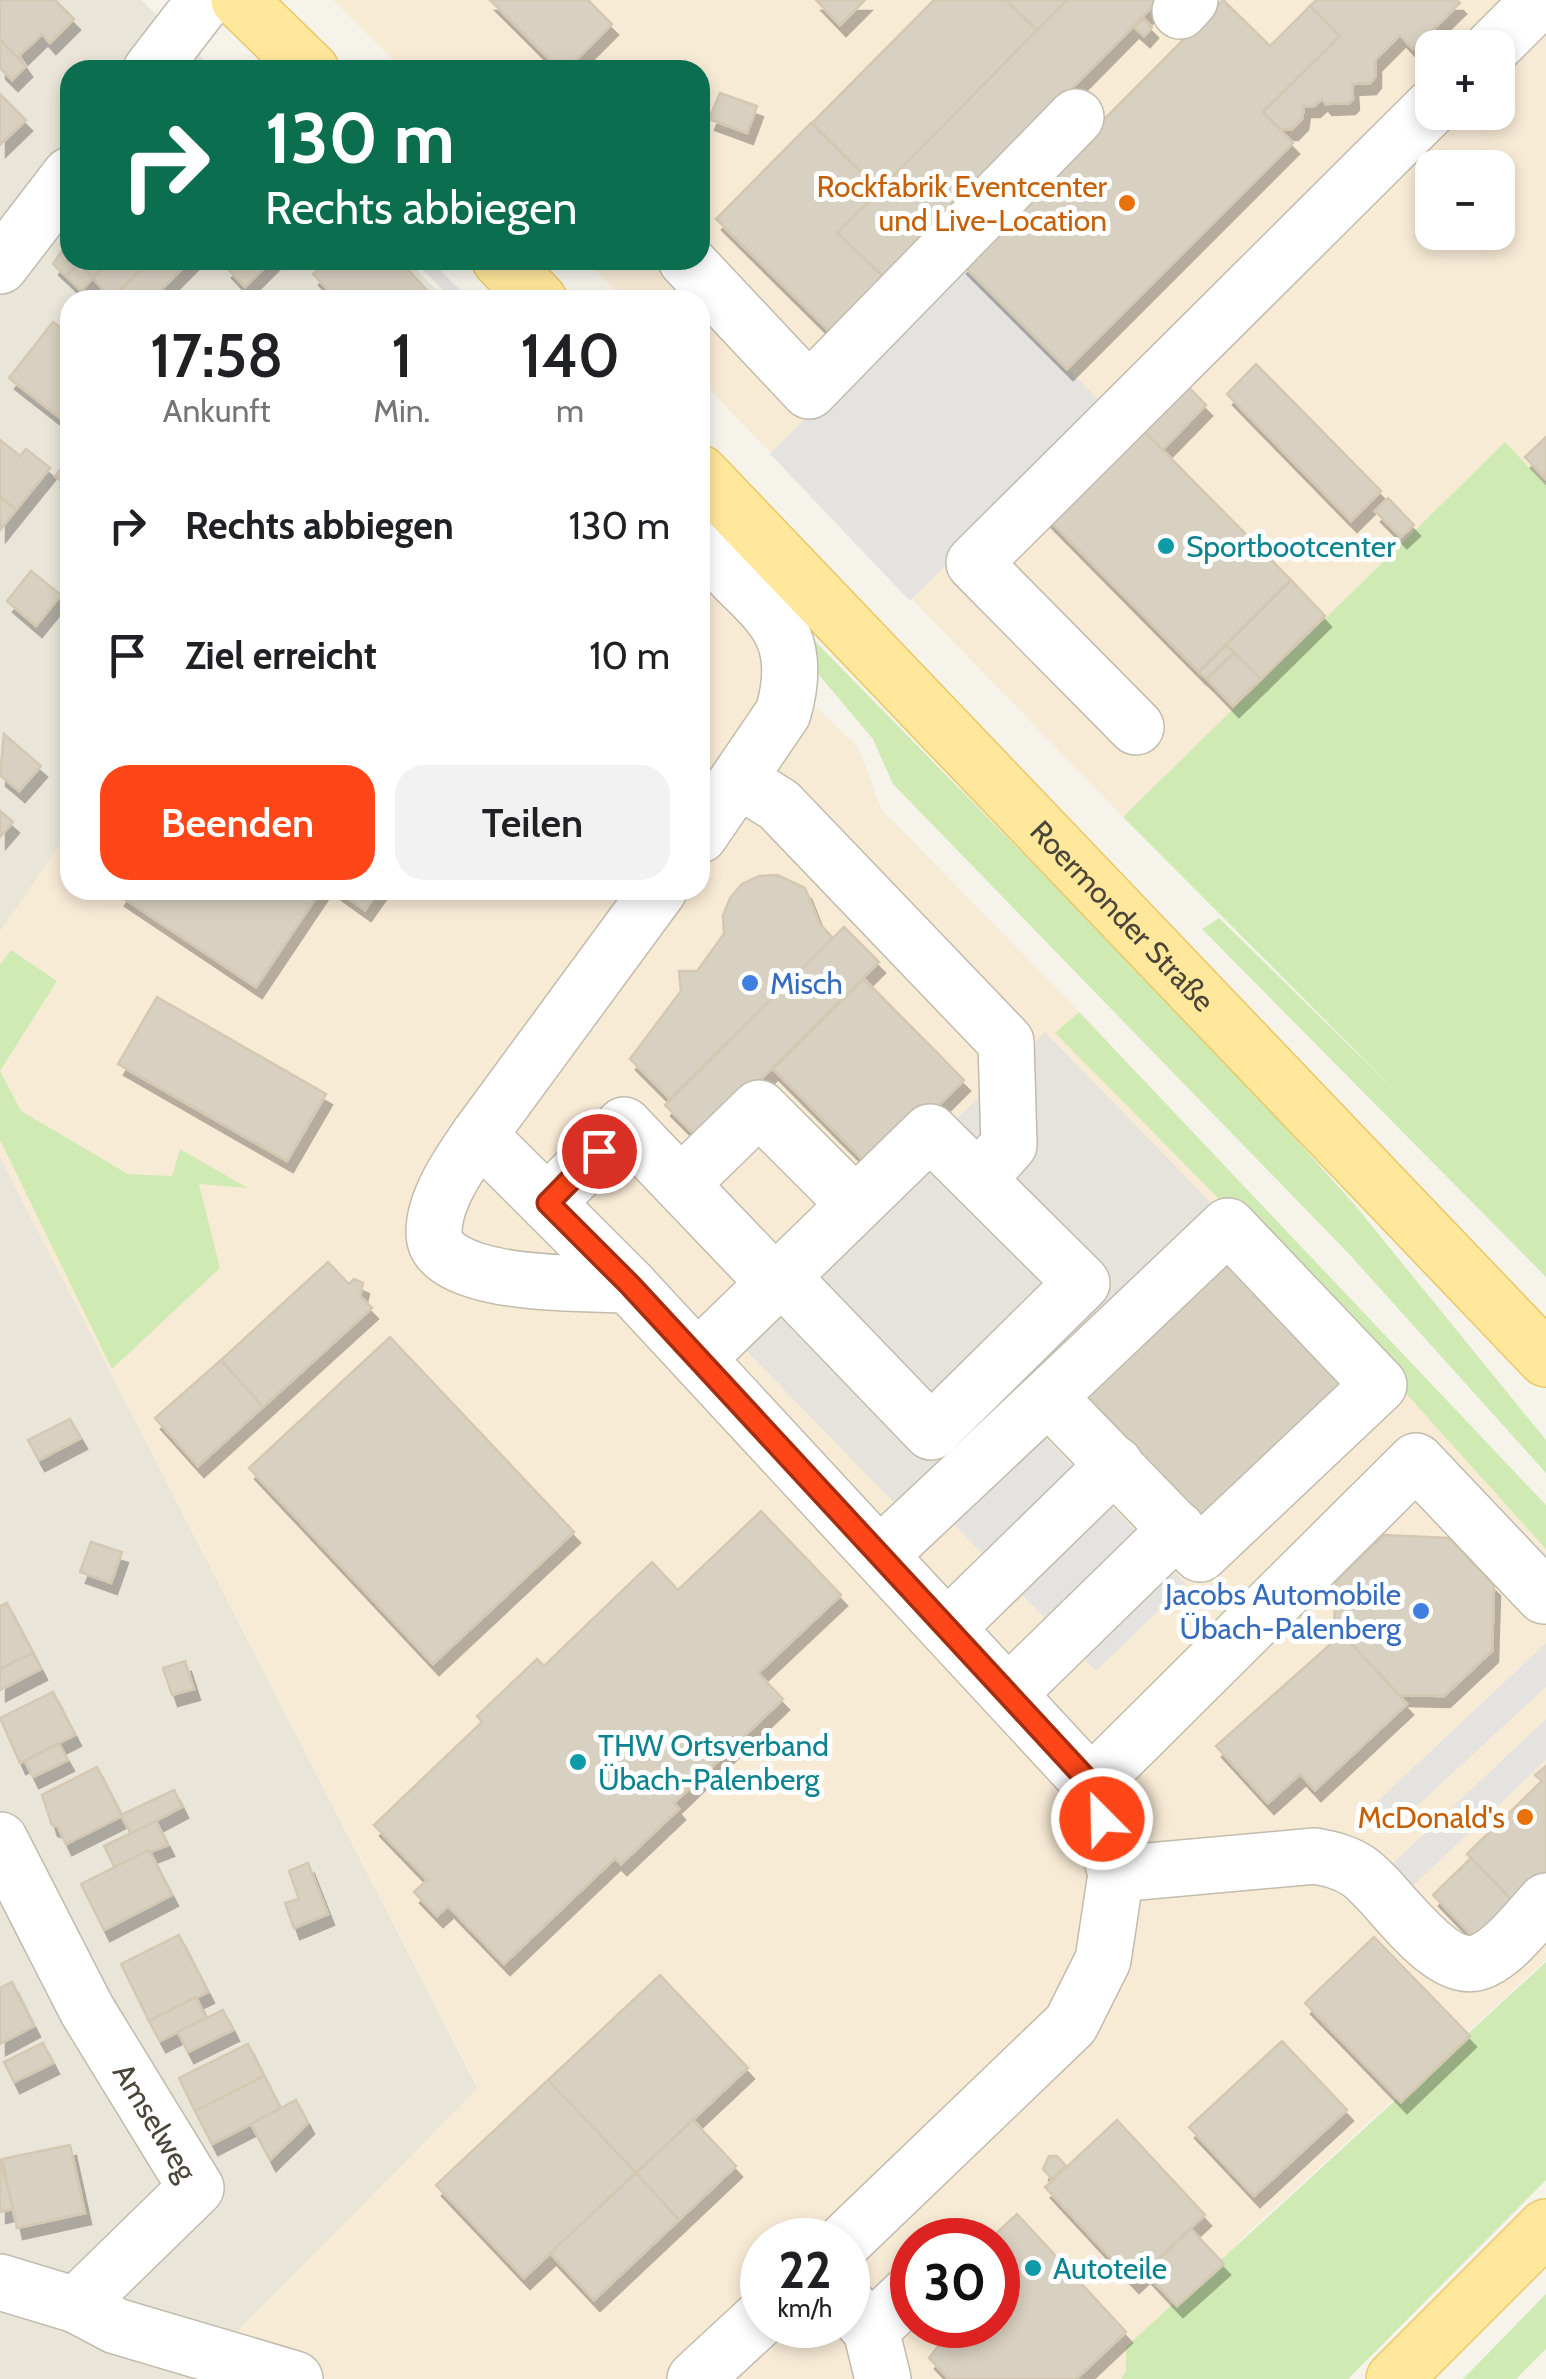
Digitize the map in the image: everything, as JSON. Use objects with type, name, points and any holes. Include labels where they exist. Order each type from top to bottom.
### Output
[{"type":"main road","points":[[239,0],[301,60]]},
{"type":"main road","points":[[510,270],[528,290]]},
{"type":"main road","name":"Roermonder Straße","points":[[710,483],[1546,1359]]},
{"type":"main road","points":[[1394,2379],[1546,2226]]},
{"type":"street","points":[[159,60],[205,0]]},
{"type":"street","points":[[1510,30],[1540,0]]},
{"type":"street","points":[[695,270],[809,391],[1076,117]]},
{"type":"street","points":[[1136,727],[974,563],[1415,124]]},
{"type":"street","points":[[0,266],[60,189]]},
{"type":"street","points":[[710,548],[766,606],[785,635],[789,691],[783,713],[710,821]]},
{"type":"street","points":[[739,780],[779,805],[1006,1042],[1009,1145],[978,1180]]},
{"type":"street","points":[[630,1285],[492,1276],[457,1264],[441,1251],[434,1233],[446,1193],[479,1135],[652,900]]},
{"type":"street","points":[[681,1184],[760,1108],[854,1202]]},
{"type":"street","points":[[548,1203],[624,1125],[681,1184],[778,1279],[931,1432],[1082,1283],[930,1132],[854,1202],[778,1279],[698,1358]]},
{"type":"street","points":[[479,1135],[630,1285],[1091,1784],[1116,1874],[1102,1960],[1071,2024],[869,2218]]},
{"type":"street","points":[[880,1554],[1228,1226],[1379,1386],[1200,1554],[1048,1397]]},
{"type":"street","points":[[1091,1784],[1416,1462],[1544,1596]]},
{"type":"street","points":[[947,1628],[1115,1464]]},
{"type":"street","points":[[1008,1694],[1177,1529]]},
{"type":"street","name":"Amselweg","points":[[0,1840],[88,2010],[196,2188],[76,2305]]},
{"type":"street","points":[[1116,1874],[1315,1856],[1342,1862],[1362,1874],[1449,1962],[1470,1966],[1488,1959],[1546,1902]]},
{"type":"street","points":[[0,2282],[76,2305],[116,2326],[295,2379]]},
{"type":"street","points":[[870,2335],[890,2313]]},
{"type":"street","points":[[706,2375],[740,2340]]},
{"type":"shaded area","points":[[0,0],[141,0],[204,60],[60,60],[60,270],[417,270],[436,290],[60,290],[60,845],[0,932]]},
{"type":"shaded area","points":[[333,0],[1546,0],[1546,484],[1504,443],[1123,817],[710,390],[710,290],[614,290],[596,270],[710,270],[710,60],[393,60]]},
{"type":"shaded area","points":[[961,263],[1106,407],[910,601],[770,454]]},
{"type":"shaded area","points":[[423,270],[440,270],[460,290],[443,290]]},
{"type":"shaded area","points":[[710,582],[812,703],[858,747],[882,810],[1079,1011],[1546,1508],[1546,1960],[1242,2238],[1141,2379],[204,2379],[232,2337],[478,2088],[0,1157],[0,932],[60,845],[60,900],[710,900]]},
{"type":"shaded area","points":[[1045,1032],[1220,1212],[903,1512],[734,1338]]},
{"type":"shaded area","points":[[0,1157],[478,2089],[232,2337],[204,2379],[0,2379]]},
{"type":"shaded area","points":[[1036,1428],[1186,1584],[1096,1671],[945,1515]]},
{"type":"shaded area","points":[[1546,1643],[1546,1687],[1404,1818],[1365,1813]]},
{"type":"shaded area","points":[[1546,1719],[1546,1760],[1400,1898],[1392,1864]]},
{"type":"green space","points":[[1505,442],[1546,485],[1546,1277],[1202,929],[1219,918],[1405,1100],[1123,817]]},
{"type":"green space","points":[[810,636],[1220,1055],[1354,1204],[1546,1440],[1546,1473],[1349,1254],[893,784],[873,739],[814,669]]},
{"type":"green space","points":[[11,950],[57,981],[0,1071],[0,965]]},
{"type":"green space","points":[[1079,1012],[1546,1505],[1546,1549],[1347,1328],[1055,1033]]},
{"type":"green space","points":[[0,1071],[21,1111],[128,1174],[172,1176],[180,1149],[248,1188],[199,1184],[220,1268],[112,1369],[0,1140]]},
{"type":"green space","points":[[1546,1962],[1546,2180],[1348,2379],[1121,2379],[1126,2371],[1126,2347]]},
{"type":"green space","points":[[1546,2294],[1546,2349],[1516,2379],[1463,2379]]},
{"type":"building","points":[[0,0],[55,0],[74,19],[50,43],[42,34],[19,56],[26,66],[0,40]]},
{"type":"building","points":[[490,0],[588,0],[612,24],[576,60],[550,60]]},
{"type":"building","points":[[816,0],[865,0],[840,25]]},
{"type":"building","points":[[934,0],[1006,0],[1037,30],[880,191],[812,123]]},
{"type":"building","points":[[1006,0],[1067,0],[1037,30]]},
{"type":"building","points":[[1067,0],[1159,0],[885,278],[837,233]]},
{"type":"building","name":"Rockfabrik Eventcenter und Live-Location","points":[[1223,0],[1270,46],[1310,6],[1340,36],[1263,112],[1293,143],[1067,369],[961,263]]},
{"type":"building","points":[[1316,0],[1460,3],[1432,30],[1415,30],[1413,49],[1400,35],[1375,60],[1375,77],[1370,83],[1352,84],[1353,99],[1349,103],[1326,104],[1322,99],[1314,106],[1304,106],[1302,119],[1292,129],[1280,129],[1263,112],[1340,36],[1310,6]]},
{"type":"building","points":[[1144,19],[1152,27],[1144,36],[1134,27]]},
{"type":"building","points":[[0,40],[26,66],[12,80],[0,68]]},
{"type":"building","points":[[720,93],[757,106],[747,133],[710,117]]},
{"type":"building","points":[[0,94],[26,120],[0,145]]},
{"type":"building","points":[[811,123],[880,191],[837,233],[885,278],[831,333],[716,219]]},
{"type":"building","points":[[60,254],[60,270],[72,270],[66,276],[53,264]]},
{"type":"building","points":[[72,270],[85,270],[93,278],[80,290],[66,276]]},
{"type":"building","points":[[85,270],[102,270],[93,278]]},
{"type":"building","points":[[102,270],[140,270],[120,290],[103,290],[93,278]]},
{"type":"building","points":[[140,270],[181,270],[161,290],[122,290]]},
{"type":"building","points":[[229,270],[262,270],[245,287]]},
{"type":"building","points":[[317,270],[408,270],[427,290],[328,290],[313,274]]},
{"type":"building","points":[[53,322],[60,327],[60,418],[9,378]]},
{"type":"building","points":[[1256,364],[1381,491],[1351,521],[1227,394]]},
{"type":"building","points":[[1178,376],[1206,405],[1162,450],[1133,420]]},
{"type":"building","name":"Sportbootcenter","points":[[1133,420],[1291,580],[1199,672],[1041,512]]},
{"type":"building","points":[[1546,437],[1546,479],[1525,457]]},
{"type":"building","points":[[0,440],[20,456],[26,449],[50,468],[16,510],[0,497]]},
{"type":"building","points":[[0,497],[16,510],[0,530]]},
{"type":"building","points":[[1388,498],[1414,525],[1401,537],[1375,511]]},
{"type":"building","points":[[31,571],[60,594],[36,626],[7,601]]},
{"type":"building","points":[[1291,580],[1325,616],[1261,679],[1226,645]]},
{"type":"building","points":[[1226,645],[1234,653],[1207,679],[1199,672]]},
{"type":"building","points":[[1234,653],[1261,679],[1233,706],[1207,679]]},
{"type":"building","points":[[4,734],[41,766],[19,791],[0,775]]},
{"type":"building","points":[[0,811],[13,822],[0,837]]},
{"type":"building","points":[[777,875],[805,888],[819,923],[833,938],[670,1099],[630,1059],[681,991],[679,971],[697,971],[724,934],[723,916],[730,898],[742,884],[759,876]]},
{"type":"building","points":[[126,900],[314,900],[256,987]]},
{"type":"building","points":[[351,900],[372,900],[365,910]]},
{"type":"building","points":[[844,927],[879,962],[700,1140],[665,1105]]},
{"type":"building","points":[[864,979],[964,1080],[873,1170],[773,1069]]},
{"type":"building","points":[[157,997],[326,1094],[287,1161],[118,1064]]},
{"type":"building","points":[[1213,1250],[1345,1390],[1205,1521],[1073,1381]]},
{"type":"building","points":[[328,1262],[349,1284],[354,1279],[363,1283],[360,1296],[372,1308],[263,1407],[221,1360]]},
{"type":"building","points":[[390,1337],[574,1532],[433,1664],[249,1468]]},
{"type":"building","points":[[221,1360],[263,1407],[198,1466],[155,1418]]},
{"type":"building","points":[[70,1419],[81,1438],[39,1460],[28,1440]]},
{"type":"building","name":"THW Ortsverband Übach-Palenberg","points":[[761,1511],[841,1595],[758,1673],[783,1699],[674,1803],[679,1809],[621,1864],[615,1858],[504,1964],[448,1906],[437,1916],[414,1892],[427,1880],[374,1825],[482,1722],[477,1716],[537,1659],[544,1666],[652,1562],[678,1590]]},
{"type":"building","points":[[1384,1535],[1449,1538],[1494,1585],[1492,1651],[1444,1696],[1399,1695],[1334,1625],[1336,1580]]},
{"type":"building","points":[[91,1542],[122,1552],[111,1583],[80,1572]]},
{"type":"building","points":[[7,1603],[33,1653],[0,1669],[0,1606]]},
{"type":"building","points":[[1342,1634],[1407,1704],[1315,1790],[1300,1774],[1268,1803],[1216,1746]]},
{"type":"building","points":[[33,1653],[41,1669],[0,1690],[0,1669]]},
{"type":"building","points":[[185,1661],[194,1689],[172,1695],[163,1668]]},
{"type":"building","points":[[53,1692],[75,1735],[20,1763],[0,1718]]},
{"type":"building","points":[[59,1744],[68,1760],[33,1777],[25,1761]]},
{"type":"building","name":"McDonald's","points":[[1546,1766],[1546,1879],[1518,1906],[1467,1854],[1542,1781],[1535,1775]]},
{"type":"building","points":[[97,1767],[122,1816],[66,1844],[58,1827],[52,1825],[42,1795]]},
{"type":"building","points":[[174,1790],[182,1807],[131,1834],[121,1815]]},
{"type":"building","points":[[156,1821],[168,1845],[114,1866],[104,1846]]},
{"type":"building","points":[[149,1850],[172,1895],[104,1930],[81,1884]]},
{"type":"building","points":[[1471,1858],[1516,1905],[1479,1943],[1433,1895]]},
{"type":"building","points":[[308,1863],[328,1914],[294,1928],[285,1903],[299,1899],[289,1871]]},
{"type":"building","points":[[179,1935],[208,1992],[149,2021],[121,1964]]},
{"type":"building","points":[[1374,1937],[1470,2036],[1401,2102],[1305,2003]]},
{"type":"building","points":[[660,1975],[748,2068],[636,2173],[548,2080]]},
{"type":"building","points":[[12,1982],[34,2026],[0,2044],[0,1988]]},
{"type":"building","points":[[196,1997],[206,2018],[160,2041],[149,2021]]},
{"type":"building","points":[[223,2010],[233,2030],[188,2052],[178,2032]]},
{"type":"building","points":[[1282,2041],[1347,2110],[1254,2196],[1189,2127]]},
{"type":"building","points":[[43,2043],[53,2063],[14,2082],[4,2062]]},
{"type":"building","points":[[248,2044],[264,2076],[195,2111],[179,2078]]},
{"type":"building","points":[[264,2076],[281,2109],[212,2144],[195,2111]]},
{"type":"building","points":[[548,2080],[636,2173],[524,2278],[436,2185]]},
{"type":"building","points":[[296,2100],[308,2123],[270,2160],[251,2124]]},
{"type":"building","points":[[693,2120],[736,2166],[679,2220],[636,2173]]},
{"type":"building","points":[[1117,2120],[1205,2215],[1133,2282],[1045,2187]]},
{"type":"building","points":[[70,2145],[85,2213],[17,2228],[2,2159]]},
{"type":"building","points":[[1049,2156],[1057,2156],[1066,2166],[1052,2179],[1043,2169]]},
{"type":"building","points":[[0,2159],[13,2209],[0,2212]]},
{"type":"building","points":[[636,2173],[679,2220],[594,2300],[550,2253]]},
{"type":"building","name":"Autoteile","points":[[1017,2214],[1126,2332],[1076,2379],[949,2379],[929,2358],[937,2348],[1020,2348],[1020,2218],[1013,2218]]},
{"type":"building","points":[[1191,2229],[1224,2264],[1177,2306],[1145,2272]]},
{"type":"place","name":"Rockfabrik Eventcenter und Live-Location","points":[[1127,203]]},
{"type":"place","name":"Sportbootcenter","points":[[1166,546]]},
{"type":"place","name":"Misch","points":[[750,983]]},
{"type":"place","name":"Jacobs Automobile Übach-Palenberg","points":[[1421,1611]]},
{"type":"place","name":"THW Ortsverband Übach-Palenberg","points":[[578,1762]]},
{"type":"place","name":"McDonald's","points":[[1525,1817]]},
{"type":"place","name":"Autoteile","points":[[1033,2268]]},
{"type":"route","points":[[599,1151],[548,1203],[630,1285],[1091,1784],[1102,1819]]}]
